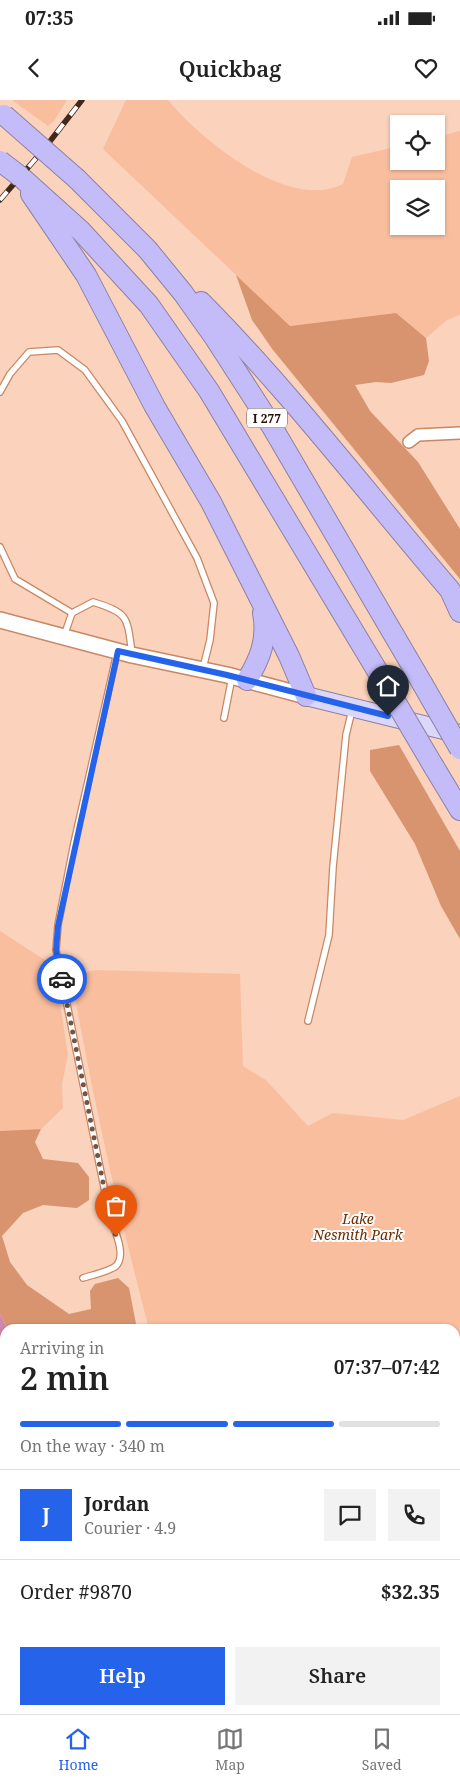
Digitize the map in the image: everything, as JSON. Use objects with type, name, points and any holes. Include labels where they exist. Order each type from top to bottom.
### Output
[{"type":"highway","name":"I 277","points":[[2,114],[77,179],[116,216],[162,268],[215,338],[266,417],[460,749]]},
{"type":"highway","points":[[0,161],[21,178],[48,209],[86,275],[155,407],[211,502],[290,656],[306,696]]},
{"type":"highway","name":"I 277","points":[[48,209],[115,266],[149,305],[182,351],[244,448],[460,810]]},
{"type":"highway","points":[[162,268],[201,301],[245,346],[455,596],[460,612]]},
{"type":"highway","points":[[240,678],[259,658],[265,639],[265,623],[258,594]]},
{"type":"main road","points":[[0,620],[125,653],[240,678],[460,734]]},
{"type":"street","points":[[410,442],[418,435],[460,433]]},
{"type":"lane","points":[[0,392],[10,374],[29,352],[58,350],[85,370],[122,422],[197,558],[214,603],[210,640],[202,670]]},
{"type":"lane","points":[[0,547],[15,579],[72,613]]},
{"type":"lane","points":[[64,636],[72,613],[93,602],[118,610],[127,623],[125,653],[74,842],[58,926],[56,950],[110,1217],[120,1248],[118,1262],[114,1267],[83,1278]]},
{"type":"lane","points":[[224,718],[240,678]]},
{"type":"lane","points":[[308,1021],[329,935],[343,764],[352,707]]},
{"type":"green space","points":[[12,100],[67,100],[54,121],[48,126]]},
{"type":"green space","points":[[126,100],[168,100],[202,134],[224,152],[273,180],[298,188],[321,190],[343,184],[352,157],[390,148],[390,170],[445,170],[445,135],[460,131],[460,315],[447,320],[426,338],[396,313],[290,326],[103,149]]},
{"type":"green space","points":[[0,931],[48,962],[57,984],[68,1055],[62,1084],[63,1108],[41,1129],[0,1131]]},
{"type":"green space","name":"Lake Nesmith Park","points":[[96,970],[240,974],[243,1066],[266,1080],[308,1126],[333,1113],[403,1120],[460,1096],[460,1324],[148,1324],[106,1152],[71,975]]},
{"type":"shaded area","points":[[236,275],[290,326],[396,313],[426,338],[429,361],[424,375],[391,383],[376,382],[355,385],[370,411],[418,462],[460,529],[460,579],[273,350],[252,320]]},
{"type":"shaded area","points":[[399,745],[460,851],[460,939],[441,906],[415,844],[370,771],[370,750]]},
{"type":"shaded area","points":[[41,1129],[35,1142],[43,1159],[78,1163],[89,1177],[89,1200],[77,1208],[43,1205],[23,1213],[2,1236],[10,1262],[27,1285],[69,1314],[91,1309],[90,1291],[95,1284],[118,1278],[129,1288],[136,1324],[5,1324],[0,1314],[0,1131]]},
{"type":"shaded area","points":[[0,1314],[5,1324],[0,1324]]},
{"type":"railway","points":[[0,200],[44,149],[82,100]]},
{"type":"way so far","points":[[62,979],[110,1217],[116,1236]]},
{"type":"route","points":[[62,979],[56,950],[58,926],[74,842],[118,651],[227,675],[388,716]]}]
